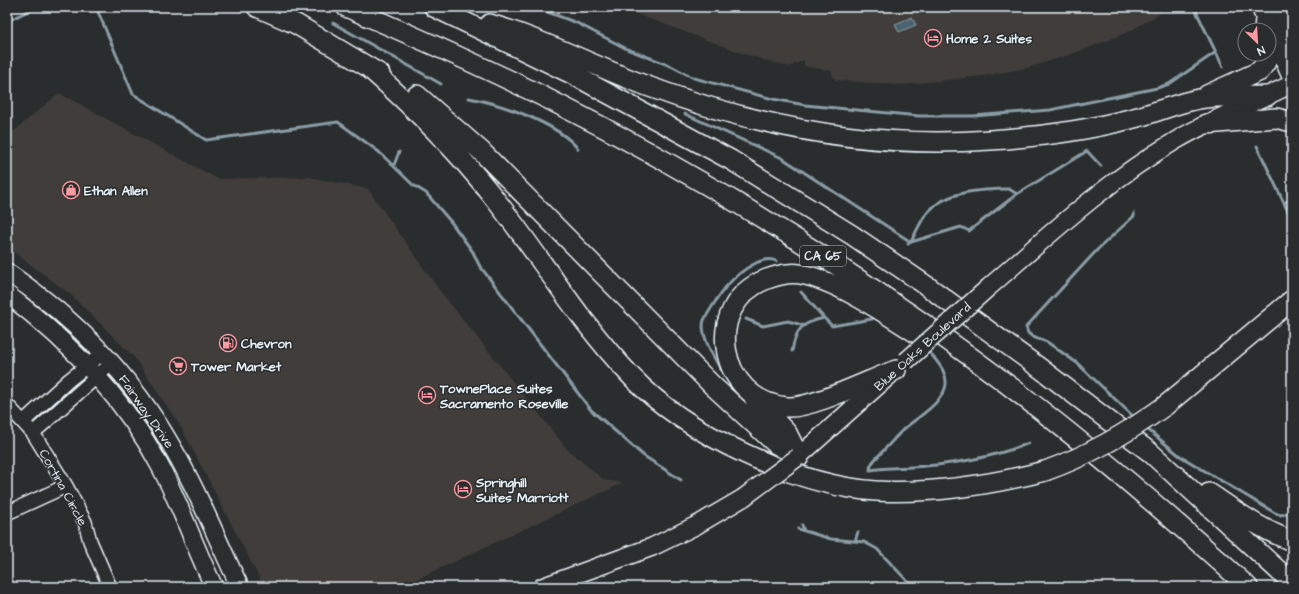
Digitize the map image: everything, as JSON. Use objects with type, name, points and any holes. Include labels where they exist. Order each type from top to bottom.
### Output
[{"type":"highway","points":[[257,7],[296,24],[415,94],[450,123],[480,151],[713,386],[776,444],[799,457]]},
{"type":"highway","name":"CA 65","points":[[346,7],[466,59],[549,100],[711,188],[789,235],[909,313],[1018,393],[1147,497],[1248,587]]},
{"type":"highway","points":[[438,9],[526,34],[644,84],[702,106],[764,123],[812,132],[870,139],[920,141],[989,140],[1060,133],[1129,120],[1199,99],[1260,70],[1266,62]]},
{"type":"highway","name":"CA 65","points":[[438,9],[570,73],[647,113],[731,160],[839,227],[927,286],[990,331],[1150,453],[1292,583]]},
{"type":"highway","points":[[369,68],[412,106],[466,163],[492,195],[612,356],[659,402],[711,437],[767,462],[808,477],[874,491],[956,489],[986,485],[1045,471],[1078,459],[1109,444],[1166,405],[1292,300]]},
{"type":"highway","points":[[1199,99],[1268,96]]},
{"type":"highway","points":[[1206,124],[1276,118],[1292,122]]},
{"type":"highway","points":[[799,457],[787,433],[738,380],[731,367],[726,348],[725,329],[732,311],[743,294],[762,282],[780,275],[799,274],[823,282],[861,300],[1018,393]]},
{"type":"highway","points":[[749,392],[764,401],[787,407],[807,405],[901,365]]},
{"type":"highway","points":[[1150,453],[1251,521],[1274,535],[1292,541]]},
{"type":"main road","points":[[1267,16],[1292,42]]},
{"type":"main road","points":[[1267,16],[1292,79]]},
{"type":"main road","name":"Blue Oaks Boulevard","points":[[542,587],[652,547],[697,525],[743,498],[799,457],[989,287],[1078,211],[1133,169],[1175,141],[1206,124],[1292,84]]},
{"type":"main road","name":"Fairway Drive","points":[[7,272],[62,314],[108,358],[133,388],[171,444],[189,478],[240,587]]},
{"type":"main road","name":"Fairway Drive","points":[[7,294],[47,326],[93,371],[131,420],[161,467],[214,587]]},
{"type":"street","points":[[33,433],[93,371],[108,358]]},
{"type":"street","points":[[24,421],[69,380],[93,371]]},
{"type":"street","name":"Cortina Circle","points":[[7,404],[24,421],[33,433],[66,486],[85,522],[90,541],[110,587]]},
{"type":"street","points":[[7,513],[66,486]]},
{"type":"shaded area","points":[[618,7],[1171,7],[1132,30],[1109,40],[1072,54],[1027,68],[983,76],[900,85],[835,80],[831,71],[804,66],[804,60],[789,67],[744,54]]},
{"type":"shaded area","points":[[59,93],[218,179],[309,177],[368,189],[440,291],[568,450],[604,480],[623,483],[400,587],[264,587],[181,427],[134,357],[70,294],[7,247],[7,137]]},
{"type":"water","points":[[912,17],[916,25],[899,32],[895,24]]},
{"type":"waterway","points":[[7,28],[10,20],[36,7]]},
{"type":"waterway","points":[[96,7],[133,94],[206,140],[338,122],[379,152],[413,185],[426,193],[451,222],[473,252],[479,265],[591,410],[644,456],[681,480]]},
{"type":"waterway","points":[[534,7],[577,23],[627,49],[671,66],[694,78],[773,99],[805,105],[919,116],[973,116],[1050,110],[1157,88],[1169,84],[1216,52]]},
{"type":"waterway","points":[[1196,11],[1223,67]]},
{"type":"waterway","points":[[333,23],[441,84]]},
{"type":"waterway","points":[[469,98],[512,110],[543,123],[557,131],[578,149]]},
{"type":"waterway","points":[[685,114],[782,158],[911,242],[908,244]]},
{"type":"waterway","points":[[1257,146],[1292,220]]},
{"type":"waterway","points":[[911,242],[961,227],[969,231],[1017,194],[1087,151],[1101,166]]},
{"type":"waterway","points":[[394,165],[399,152]]},
{"type":"waterway","points":[[911,242],[924,217],[941,201],[962,193],[974,191],[1009,189],[1017,194]]},
{"type":"waterway","points":[[1284,203],[1292,199]]},
{"type":"waterway","points":[[1134,213],[1134,216],[1098,249],[1026,327],[1028,333],[1033,337],[1047,342],[1077,363],[1136,419]]},
{"type":"waterway","points":[[724,375],[706,340],[703,326],[704,320],[726,287],[739,274],[761,261],[776,261]]},
{"type":"waterway","points":[[801,292],[824,318]]},
{"type":"waterway","points":[[792,351],[798,332],[810,322],[824,318],[832,326],[872,319]]},
{"type":"waterway","points":[[746,319],[763,326],[788,321],[802,325]]},
{"type":"waterway","points":[[931,354],[942,368],[946,380],[941,397],[936,403],[902,431],[871,464],[870,470],[925,466],[965,461],[1004,452],[1029,443]]},
{"type":"waterway","points":[[1146,428],[1180,456],[1275,513],[1280,515],[1292,513]]},
{"type":"waterway","points":[[802,525],[804,531]]},
{"type":"waterway","points":[[798,529],[831,539],[864,542],[877,549],[913,587]]},
{"type":"waterway","points":[[855,541],[858,532]]},
{"type":"place","name":"Home 2 Suites","points":[[933,38]]},
{"type":"place","name":"Ethan Allen","points":[[71,190]]},
{"type":"place","name":"Chevron","points":[[228,343]]},
{"type":"place","name":"Tower Market","points":[[178,366]]},
{"type":"place","name":"TownePlace Suites Sacramento Roseville","points":[[427,395]]},
{"type":"place","name":"Springhill Suites Marriott","points":[[463,489]]}]
